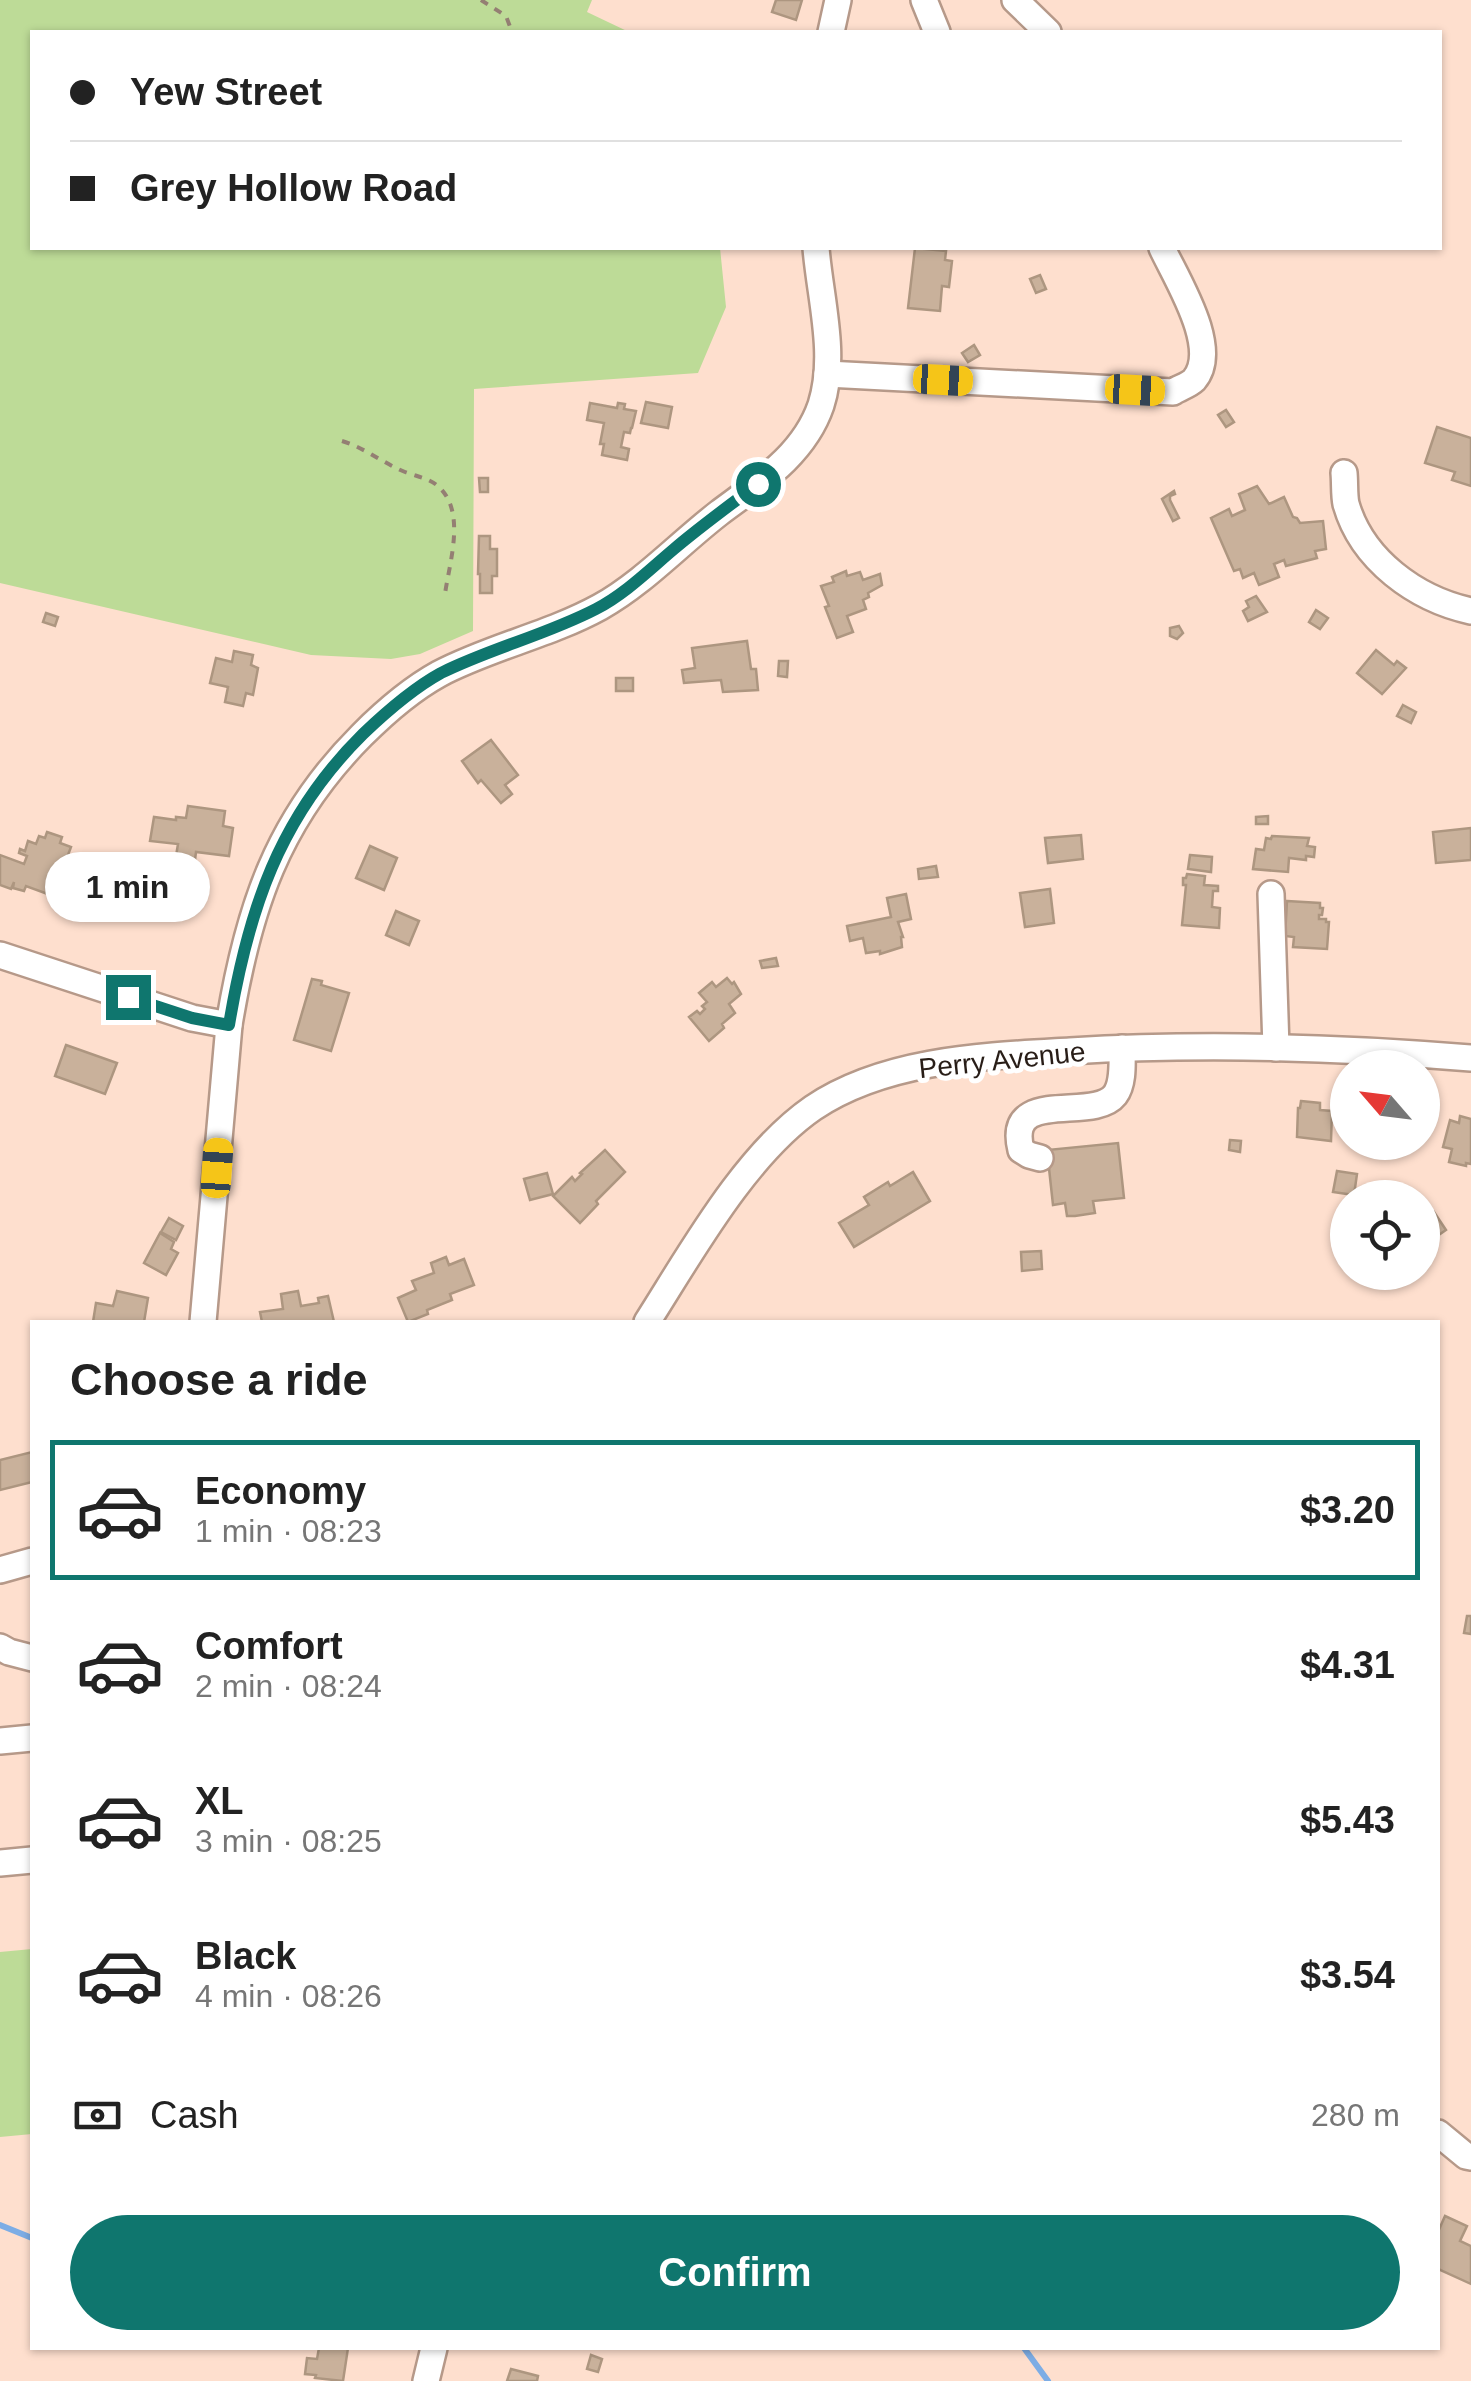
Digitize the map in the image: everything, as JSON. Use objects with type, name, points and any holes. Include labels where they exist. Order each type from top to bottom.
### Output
[{"type":"street","points":[[831,30],[838,0]]},
{"type":"street","points":[[924,0],[936,30]]},
{"type":"street","points":[[1015,0],[1046,30]]},
{"type":"street","points":[[203,1320],[229,1025],[241,960],[268,874],[299,811],[336,761],[394,705],[437,676],[581,616],[628,589],[786,460],[812,424],[822,402],[827,374],[816,250]]},
{"type":"street","points":[[827,374],[1173,392],[1193,381],[1204,360],[1203,337],[1163,250]]},
{"type":"street","points":[[1344,473],[1345,502],[1358,534],[1379,562],[1446,605],[1471,610]]},
{"type":"street","points":[[1271,894],[1276,1048]]},
{"type":"street","points":[[0,954],[192,1018],[229,1025]]},
{"type":"street","points":[[1040,1158],[1022,1150],[1019,1130],[1025,1119],[1046,1110],[1097,1104],[1114,1097],[1122,1072],[1122,1048]]},
{"type":"street","name":"Perry Avenue","points":[[648,1320],[752,1168],[797,1121],[824,1101],[874,1079],[930,1065],[1016,1054],[1122,1048],[1276,1048],[1471,1058]]},
{"type":"street","points":[[0,1570],[30,1562]]},
{"type":"street","points":[[0,1646],[30,1657]]},
{"type":"street","points":[[0,1741],[30,1738]]},
{"type":"street","points":[[0,1863],[30,1860]]},
{"type":"street","points":[[1440,2134],[1471,2157]]},
{"type":"street","points":[[426,2381],[434,2350]]},
{"type":"path","points":[[481,0],[506,16],[511,30]]},
{"type":"path","points":[[342,441],[406,473],[430,480],[442,490],[452,511],[454,536],[445,594]]},
{"type":"green space","points":[[0,0],[592,0],[587,12],[625,30],[30,30],[30,250],[720,250],[726,307],[698,373],[474,389],[473,631],[420,654],[391,659],[311,655],[0,583]]},
{"type":"green space","points":[[30,1949],[30,2134],[0,2137],[0,1952]]},
{"type":"building","points":[[776,0],[802,0],[796,20],[772,12]]},
{"type":"building","points":[[915,250],[946,251],[945,260],[952,261],[949,287],[942,286],[940,311],[908,308]]},
{"type":"building","points":[[1040,275],[1046,289],[1036,293],[1030,279]]},
{"type":"building","points":[[974,345],[980,355],[968,362],[962,353]]},
{"type":"building","points":[[646,402],[672,407],[668,428],[641,423]]},
{"type":"building","points":[[590,403],[617,408],[618,403],[625,404],[624,409],[636,411],[621,447],[629,449],[627,460],[602,455],[604,423],[587,420]]},
{"type":"building","points":[[1226,410],[1234,422],[1226,427],[1218,415]]},
{"type":"building","points":[[1437,427],[1471,438],[1471,486],[1452,480],[1455,472],[1425,463]]},
{"type":"building","points":[[479,478],[488,478],[488,492],[480,492]]},
{"type":"building","points":[[1257,486],[1269,504],[1284,497],[1300,523],[1323,521],[1326,549],[1315,551],[1317,558],[1286,566],[1284,560],[1274,564],[1279,577],[1259,585],[1254,573],[1243,578],[1240,569],[1234,571],[1211,518],[1229,509],[1232,516],[1245,510],[1239,494]]},
{"type":"building","points":[[1174,491],[1170,500],[1179,518],[1173,521],[1162,499]]},
{"type":"building","points":[[479,536],[490,536],[490,549],[497,549],[497,576],[492,576],[492,593],[480,593]]},
{"type":"building","points":[[846,571],[847,576],[860,572],[863,580],[880,574],[882,585],[863,600],[866,609],[847,616],[853,632],[837,638],[821,586],[834,582],[832,577]]},
{"type":"building","points":[[1256,596],[1267,612],[1248,621],[1243,611],[1249,607],[1246,601]]},
{"type":"building","points":[[1316,610],[1328,618],[1320,629],[1309,622]]},
{"type":"building","points":[[46,613],[58,617],[55,626],[43,622]]},
{"type":"building","points":[[1179,626],[1183,633],[1177,639],[1170,636],[1170,628]]},
{"type":"building","points":[[747,641],[758,690],[723,692],[721,680],[684,683],[682,670],[695,668],[692,648]]},
{"type":"building","points":[[1376,650],[1394,665],[1397,661],[1406,668],[1382,694],[1357,673]]},
{"type":"building","points":[[234,651],[253,655],[251,665],[258,668],[253,695],[246,693],[243,706],[225,702],[228,687],[210,683],[216,658],[232,662]]},
{"type":"building","points":[[779,661],[788,661],[787,677],[778,676]]},
{"type":"building","points":[[616,678],[633,678],[633,691],[616,691]]},
{"type":"building","points":[[1403,705],[1416,712],[1411,723],[1397,716]]},
{"type":"building","points":[[491,740],[518,775],[505,785],[512,794],[501,803],[481,780],[478,783],[462,761]]},
{"type":"building","points":[[188,806],[225,811],[223,826],[233,828],[229,856],[196,852],[195,860],[176,856],[178,844],[150,841],[154,817],[186,818]]},
{"type":"building","points":[[1268,816],[1268,824],[1256,824],[1256,817]]},
{"type":"building","points":[[1471,828],[1471,860],[1436,863],[1433,832]]},
{"type":"building","points":[[47,832],[62,837],[60,843],[71,847],[68,855],[76,857],[56,897],[26,886],[24,891],[13,888],[14,882],[11,889],[0,885],[0,855],[24,864],[27,856],[19,853],[20,849],[25,851],[28,841],[36,844],[39,836],[45,838]]},
{"type":"building","points":[[1081,835],[1083,859],[1048,863],[1045,838]]},
{"type":"building","points":[[1266,838],[1309,838],[1307,846],[1315,847],[1314,857],[1289,858],[1288,872],[1253,869],[1256,849],[1264,850]]},
{"type":"building","points":[[370,846],[397,858],[384,890],[356,878]]},
{"type":"building","points":[[1190,855],[1212,857],[1211,872],[1188,869]]},
{"type":"building","points":[[936,866],[938,877],[919,879],[918,869]]},
{"type":"building","points":[[1187,874],[1205,876],[1204,885],[1218,886],[1218,891],[1213,891],[1212,907],[1220,908],[1219,928],[1182,925],[1186,885],[1183,878]]},
{"type":"building","points":[[1050,889],[1054,923],[1025,927],[1020,893]]},
{"type":"building","points":[[906,894],[911,919],[898,922],[902,947],[880,954],[866,953],[863,938],[850,941],[847,926],[891,917],[887,898]]},
{"type":"building","points":[[1287,901],[1320,903],[1323,908],[1319,919],[1329,922],[1327,949],[1293,947],[1294,937],[1285,936]]},
{"type":"building","points":[[396,911],[419,921],[409,945],[386,935]]},
{"type":"building","points":[[776,958],[778,966],[762,968],[760,961]]},
{"type":"building","points":[[727,978],[741,994],[729,1004],[735,1013],[709,1041],[689,1017],[705,1009],[702,1006],[707,1002],[699,993],[712,982],[716,987]]},
{"type":"building","points":[[312,979],[349,993],[331,1051],[294,1040]]},
{"type":"building","points":[[66,1045],[117,1063],[105,1094],[55,1076]]},
{"type":"building","points":[[1301,1101],[1320,1103],[1320,1110],[1330,1111],[1330,1141],[1297,1137]]},
{"type":"building","points":[[1460,1116],[1471,1119],[1471,1164],[1466,1166],[1449,1162],[1452,1149],[1443,1147],[1450,1120],[1459,1123]]},
{"type":"building","points":[[1230,1140],[1241,1141],[1240,1152],[1229,1150]]},
{"type":"building","points":[[1118,1143],[1124,1198],[1093,1201],[1095,1213],[1075,1216],[1067,1216],[1065,1203],[1053,1205],[1047,1150]]},
{"type":"building","points":[[605,1150],[625,1172],[580,1223],[553,1196],[572,1177],[575,1181]]},
{"type":"building","points":[[1337,1171],[1357,1174],[1356,1180],[1335,1180]]},
{"type":"building","points":[[913,1172],[930,1201],[854,1247],[839,1223],[869,1205],[864,1197]]},
{"type":"building","points":[[547,1173],[553,1194],[530,1200],[524,1179]]},
{"type":"building","points":[[169,1218],[183,1226],[176,1240],[161,1232]]},
{"type":"building","points":[[160,1233],[174,1242],[171,1249],[178,1253],[166,1275],[144,1263]]},
{"type":"building","points":[[1041,1251],[1042,1269],[1022,1271],[1021,1252]]},
{"type":"building","points":[[446,1257],[449,1265],[464,1259],[474,1285],[450,1294],[452,1300],[427,1310],[428,1314],[407,1320],[398,1298],[416,1290],[412,1281],[434,1273],[431,1263]]},
{"type":"building","points":[[117,1291],[148,1298],[144,1320],[93,1320],[96,1303],[113,1306]]},
{"type":"building","points":[[298,1291],[301,1306],[319,1303],[318,1298],[328,1296],[334,1320],[262,1320],[260,1312],[283,1309],[281,1294]]},
{"type":"building","points":[[30,1452],[30,1482],[0,1490],[0,1460]]},
{"type":"building","points":[[1467,1616],[1471,1616],[1471,1634],[1464,1633]]},
{"type":"building","points":[[1445,2216],[1467,2226],[1460,2241],[1471,2246],[1471,2284],[1440,2270],[1440,2227]]},
{"type":"building","points":[[319,2350],[348,2350],[343,2381],[305,2374],[307,2358],[317,2359]]},
{"type":"building","points":[[591,2355],[602,2359],[598,2372],[587,2369]]},
{"type":"building","points":[[511,2369],[538,2376],[537,2381],[507,2381]]},
{"type":"waterway","points":[[0,2225],[30,2237]]},
{"type":"waterway","points":[[1025,2350],[1048,2381]]},
{"type":"route","points":[[128,997],[192,1018],[229,1025],[241,960],[268,874],[291,825],[336,761],[414,690],[477,657],[597,608],[758,484]]}]
